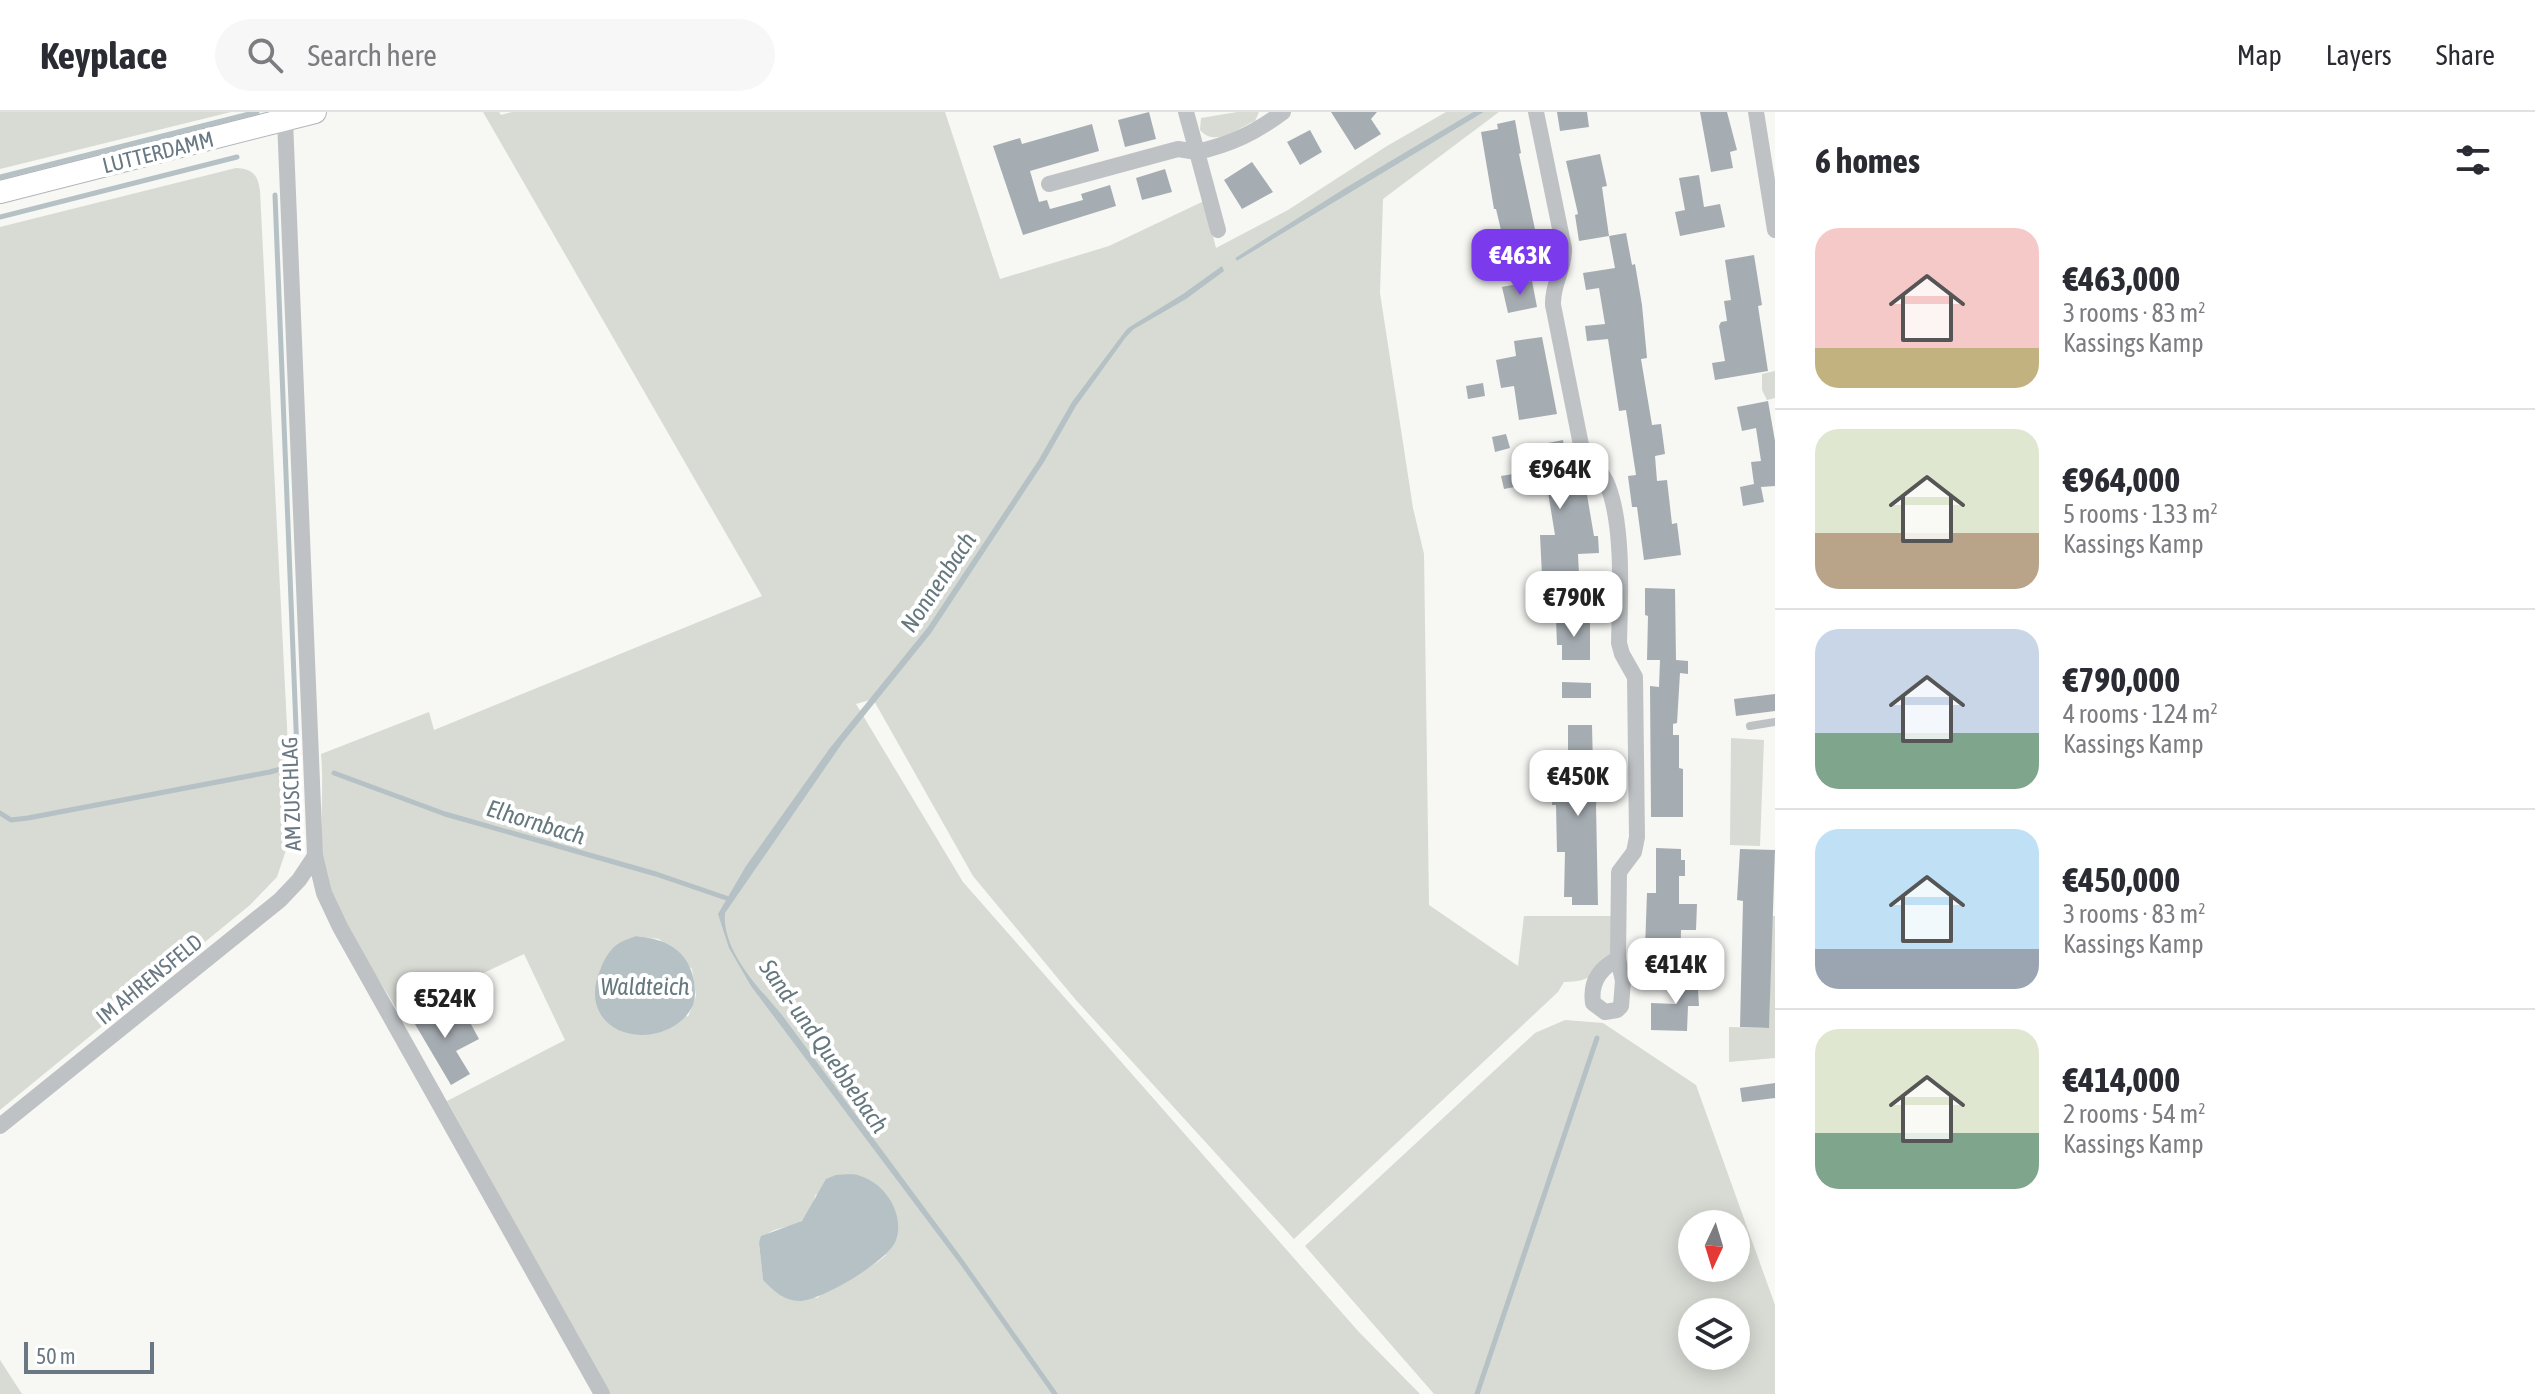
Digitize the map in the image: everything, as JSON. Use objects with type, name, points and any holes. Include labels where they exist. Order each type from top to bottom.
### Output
[{"type":"street","name":"LUTTERDAMM","points":[[0,192],[315,112]]},
{"type":"street","points":[[1186,112],[1218,230]]},
{"type":"street","points":[[1049,184],[1178,149],[1197,152],[1231,144],[1283,112]]},
{"type":"street","points":[[1536,112],[1564,248],[1564,265],[1553,288],[1553,305],[1581,445],[1588,461],[1603,475],[1611,494],[1618,546],[1619,643],[1635,677],[1637,837],[1634,852],[1619,872],[1618,959]]},
{"type":"street","points":[[1756,112],[1775,230]]},
{"type":"street","name":"AM ZUSCHLAG","points":[[285,120],[315,856],[324,893],[340,927],[602,1394]]},
{"type":"street","name":"IM AHRENSFELD","points":[[0,1126],[280,900],[299,880],[315,856]]},
{"type":"lane","points":[[1750,726],[1775,722]]},
{"type":"shaded area","points":[[0,112],[231,112],[0,169]]},
{"type":"shaded area","points":[[483,112],[499,112],[501,115],[512,112],[945,112],[1000,279],[1109,246],[1204,201],[1216,248],[1288,210],[1446,112],[1473,112],[1235,258],[1237,261],[1484,112],[1499,112],[1383,199],[1380,293],[1413,508],[1424,554],[1429,905],[1518,966],[1524,916],[1616,916],[1616,951],[1599,970],[1582,980],[1564,982],[1558,992],[1294,1239],[1075,999],[973,876],[873,699],[856,704],[963,882],[1358,1331],[1420,1394],[610,1394],[447,1101],[565,1040],[524,954],[399,1013],[341,915],[325,873],[321,754],[429,712],[434,730],[762,596]],"holes":[[[636,936],[659,939],[692,969],[696,996],[688,1017],[617,944]],[[816,1194],[886,1255],[817,1298],[763,1280],[759,1243],[770,1232],[794,1225],[805,1218]]]},
{"type":"shaded area","points":[[1259,112],[1255,121],[1227,135],[1213,137],[1200,130],[1201,118]]},
{"type":"shaded area","points":[[236,168],[254,174],[260,191],[291,806],[286,850],[277,877],[250,905],[0,1110],[0,227]]},
{"type":"shaded area","points":[[1775,371],[1775,398],[1767,400],[1762,390],[1762,374]]},
{"type":"shaded area","points":[[1731,738],[1764,740],[1760,846],[1730,845]]},
{"type":"shaded area","points":[[1771,916],[1775,916],[1775,1058],[1729,1062],[1729,1027],[1769,1028]]},
{"type":"shaded area","points":[[1565,1020],[1603,1023],[1696,1085],[1741,1210],[1678,1210],[1678,1282],[1750,1282],[1750,1235],[1775,1305],[1775,1394],[1434,1394],[1305,1246],[1535,1033]]},
{"type":"shaded area","points":[[0,1360],[22,1394],[0,1394]]},
{"type":"water","points":[[1473,112],[1484,112],[1237,261],[1235,258],[1347,187]]},
{"type":"water","points":[[1222,266],[1224,271],[1126,337],[1076,406],[1044,462],[931,633],[843,742],[725,913],[729,941],[744,968],[964,1261],[1058,1394],[1052,1394],[960,1264],[751,986],[729,948],[718,914],[746,866],[830,748],[928,627],[1038,461],[1072,402],[1123,334]]},
{"type":"water","name":"Waldteich","points":[[636,936],[666,943],[681,953],[691,970],[695,987],[693,1005],[684,1018],[666,1030],[645,1035],[630,1034],[607,1022],[595,999],[596,984],[608,954],[619,943]]},
{"type":"water","points":[[836,1175],[860,1176],[885,1192],[898,1220],[896,1240],[891,1249],[868,1269],[837,1287],[800,1301],[784,1297],[763,1280],[761,1236],[802,1221],[826,1179]]},
{"type":"building","points":[[1149,112],[1156,139],[1125,147],[1118,120]]},
{"type":"building","points":[[1331,112],[1377,112],[1371,119],[1381,134],[1355,150]]},
{"type":"building","points":[[1557,112],[1587,112],[1589,127],[1560,131]]},
{"type":"building","points":[[1700,112],[1727,112],[1737,150],[1730,152],[1733,168],[1711,172]]},
{"type":"building","points":[[1515,120],[1540,253],[1508,260],[1494,209],[1481,132],[1498,129],[1497,124]]},
{"type":"building","points":[[1092,124],[1099,151],[1030,171],[1039,202],[1047,200],[1050,209],[1083,200],[1081,194],[1110,185],[1116,206],[1023,235],[993,146],[1020,138],[1022,144]]},
{"type":"building","points":[[1310,130],[1322,152],[1300,165],[1287,142]]},
{"type":"building","points":[[1600,154],[1607,186],[1602,187],[1609,236],[1579,241],[1575,215],[1578,214],[1566,161]]},
{"type":"building","points":[[1252,162],[1273,192],[1242,209],[1224,180]]},
{"type":"building","points":[[1165,169],[1172,192],[1142,200],[1136,178]]},
{"type":"building","points":[[1699,175],[1704,207],[1720,204],[1725,227],[1680,236],[1675,212],[1685,210],[1679,178]]},
{"type":"building","points":[[1626,233],[1642,305],[1647,358],[1641,359],[1652,425],[1661,424],[1665,454],[1655,456],[1657,481],[1667,480],[1672,524],[1677,523],[1681,555],[1644,560],[1637,507],[1632,507],[1628,476],[1636,475],[1626,410],[1619,411],[1608,339],[1587,341],[1585,326],[1605,324],[1599,288],[1586,290],[1583,273],[1615,268],[1609,236]]},
{"type":"building","points":[[1754,255],[1768,371],[1715,380],[1712,363],[1725,361],[1719,326],[1727,321],[1724,301],[1731,300],[1725,260]]},
{"type":"building","points":[[1532,281],[1537,307],[1508,313],[1502,287]]},
{"type":"building","points":[[1542,337],[1557,414],[1519,420],[1514,386],[1501,388],[1496,360],[1516,356],[1514,341]]},
{"type":"building","points":[[1483,383],[1485,396],[1468,399],[1466,386]]},
{"type":"building","points":[[1768,401],[1775,441],[1775,486],[1761,487],[1764,502],[1743,506],[1740,487],[1754,484],[1751,462],[1761,461],[1756,428],[1742,431],[1737,407]]},
{"type":"building","points":[[1506,434],[1510,448],[1495,452],[1492,437]]},
{"type":"building","points":[[1563,440],[1570,476],[1577,475],[1578,484],[1585,483],[1599,553],[1578,554],[1579,575],[1542,576],[1540,535],[1555,535],[1548,492],[1543,493],[1541,482],[1504,489],[1501,476],[1538,470],[1533,446]]},
{"type":"building","points":[[1645,588],[1675,589],[1676,660],[1688,661],[1688,674],[1680,673],[1677,723],[1673,724],[1673,735],[1679,735],[1679,768],[1683,769],[1683,817],[1651,817],[1650,686],[1659,687],[1660,660],[1647,660]]},
{"type":"building","points":[[1556,609],[1556,623],[1544,623],[1543,610]]},
{"type":"building","points":[[1556,619],[1590,619],[1590,660],[1562,660],[1562,645],[1557,645]]},
{"type":"building","points":[[1562,682],[1591,683],[1591,698],[1562,698]]},
{"type":"building","points":[[1775,694],[1775,711],[1736,716],[1734,699]]},
{"type":"building","points":[[1568,725],[1592,725],[1593,767],[1599,768],[1596,806],[1598,905],[1572,905],[1572,897],[1564,897],[1565,852],[1557,852],[1556,805],[1552,805],[1553,775],[1568,775]]},
{"type":"building","points":[[1656,848],[1681,849],[1685,876],[1679,876],[1679,904],[1697,904],[1696,930],[1681,930],[1680,976],[1644,977],[1647,893],[1656,893]]},
{"type":"building","points":[[1740,849],[1775,850],[1769,1028],[1740,1027],[1743,901],[1737,900]]},
{"type":"building","points":[[1697,975],[1699,1006],[1688,1006],[1687,1031],[1651,1030],[1651,1003],[1676,1004],[1674,976]]},
{"type":"building","points":[[431,1002],[445,1027],[466,1015],[479,1039],[456,1051],[470,1074],[451,1085],[409,1014]]},
{"type":"building","points":[[1775,1083],[1775,1098],[1742,1102],[1740,1088]]},
{"type":"waterway","points":[[0,177],[257,112]]},
{"type":"waterway","points":[[0,217],[237,157]]},
{"type":"waterway","points":[[0,813],[11,820],[28,818],[270,772],[287,766],[295,758],[275,195]]},
{"type":"waterway","name":"Elhornbach","points":[[334,773],[445,814],[656,874],[729,899]]},
{"type":"waterway","points":[[1477,1394],[1597,1038]]},
{"type":"water label","name":"Nonnenbach","points":[[938,582]]},
{"type":"water label","name":"Sand- und Quebbebach","points":[[824,1046]]}]
